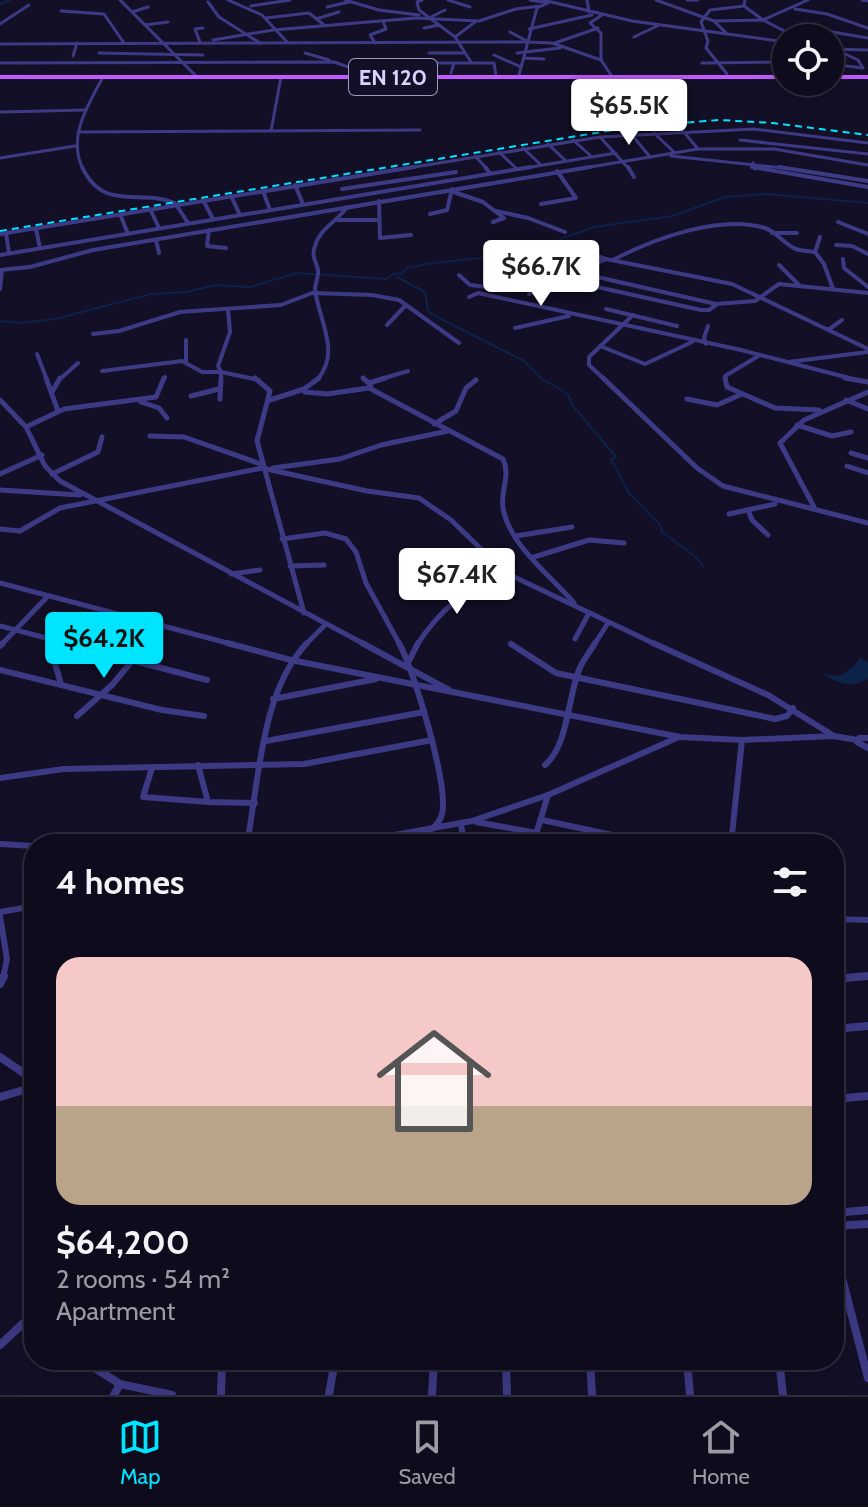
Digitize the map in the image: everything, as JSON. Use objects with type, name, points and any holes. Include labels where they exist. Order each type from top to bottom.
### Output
[{"type":"main road","name":"EN 120","points":[[0,77],[772,77]]},
{"type":"main road","points":[[844,77],[868,77]]},
{"type":"street","points":[[120,0],[197,77]]},
{"type":"street","points":[[228,0],[251,6],[290,0]]},
{"type":"street","points":[[422,0],[416,4],[427,17],[455,37],[471,62]]},
{"type":"street","points":[[448,0],[470,7]]},
{"type":"street","points":[[530,0],[659,25],[772,40]]},
{"type":"street","points":[[543,0],[548,3]]},
{"type":"street","points":[[587,0],[589,12]]},
{"type":"street","points":[[656,0],[714,21],[763,20],[808,0]]},
{"type":"street","points":[[687,0],[698,0]]},
{"type":"street","points":[[744,6],[745,0]]},
{"type":"street","points":[[797,0],[800,5]]},
{"type":"street","points":[[862,0],[868,1]]},
{"type":"street","points":[[327,7],[347,1],[379,10],[479,21]]},
{"type":"street","points":[[208,2],[219,17],[260,43]]},
{"type":"street","points":[[717,2],[701,22],[708,41],[706,48],[727,74]]},
{"type":"street","points":[[455,37],[479,21],[548,3]]},
{"type":"street","points":[[0,24],[29,5]]},
{"type":"street","points":[[251,6],[280,29],[287,42]]},
{"type":"street","points":[[519,75],[527,51],[529,29],[540,6]]},
{"type":"street","points":[[713,9],[744,6],[772,24]]},
{"type":"street","points":[[132,12],[148,7]]},
{"type":"street","points":[[303,8],[324,25]]},
{"type":"street","points":[[793,9],[827,14],[868,28]]},
{"type":"street","points":[[193,43],[280,29],[427,17],[445,10]]},
{"type":"street","points":[[61,11],[104,14],[124,43]]},
{"type":"street","points":[[316,19],[339,12]]},
{"type":"street","points":[[266,18],[309,13]]},
{"type":"street","points":[[529,29],[596,13]]},
{"type":"street","points":[[602,15],[591,20],[601,36],[601,60],[611,75]]},
{"type":"street","points":[[375,43],[370,35],[386,29],[383,21]]},
{"type":"street","points":[[714,21],[727,34]]},
{"type":"street","points":[[145,25],[168,22]]},
{"type":"street","points":[[424,28],[439,25]]},
{"type":"street","points":[[634,37],[659,25]]},
{"type":"street","points":[[200,42],[195,29],[203,28]]},
{"type":"street","points":[[552,43],[598,28]]},
{"type":"street","points":[[510,32],[527,41]]},
{"type":"street","points":[[844,34],[868,38]]},
{"type":"street","points":[[0,44],[527,41],[552,43],[601,60]]},
{"type":"street","points":[[73,56],[77,43]]},
{"type":"street","points":[[302,62],[308,43]]},
{"type":"street","points":[[517,53],[564,48]]},
{"type":"street","points":[[844,51],[868,50]]},
{"type":"street","points":[[844,52],[858,60],[863,68],[844,66]]},
{"type":"street","points":[[99,53],[203,55]]},
{"type":"street","points":[[133,62],[138,53]]},
{"type":"street","points":[[305,53],[377,77]]},
{"type":"street","points":[[429,53],[464,53]]},
{"type":"street","points":[[494,55],[521,67]]},
{"type":"street","points":[[524,58],[544,59]]},
{"type":"street","points":[[0,63],[334,62]]},
{"type":"street","points":[[362,71],[368,63],[388,62]]},
{"type":"street","points":[[419,63],[494,63],[496,76]]},
{"type":"street","points":[[451,73],[453,63]]},
{"type":"street","points":[[702,63],[772,63]]},
{"type":"street","points":[[758,75],[768,63]]},
{"type":"street","points":[[440,77],[451,73],[461,77],[772,76]]},
{"type":"street","points":[[103,77],[86,110],[75,146],[87,177],[106,193],[129,199],[166,200],[178,205],[188,223]]},
{"type":"street","points":[[271,131],[281,77]]},
{"type":"street","points":[[0,112],[86,110]]},
{"type":"street","points":[[740,129],[741,147]]},
{"type":"street","points":[[9,253],[3,233],[573,140],[740,129],[868,143]]},
{"type":"street","points":[[78,132],[420,130]]},
{"type":"street","points":[[715,130],[722,147]]},
{"type":"street","points":[[683,131],[698,149]]},
{"type":"street","points":[[654,133],[675,153]]},
{"type":"street","points":[[632,135],[650,157]]},
{"type":"street","points":[[801,154],[810,135]]},
{"type":"street","points":[[600,137],[623,160],[634,177]]},
{"type":"street","points":[[573,140],[591,156]]},
{"type":"street","points":[[740,140],[868,154]]},
{"type":"street","points":[[548,144],[565,160]]},
{"type":"street","points":[[0,158],[75,146]]},
{"type":"street","points":[[0,289],[1,270],[23,268],[73,254],[698,149],[741,147],[868,165]]},
{"type":"street","points":[[523,148],[540,164]]},
{"type":"street","points":[[499,152],[516,168]]},
{"type":"street","points":[[0,255],[616,153]]},
{"type":"street","points":[[663,155],[753,163],[868,181]]},
{"type":"street","points":[[475,156],[490,173]]},
{"type":"street","points":[[447,161],[460,177]]},
{"type":"street","points":[[753,163],[752,167],[756,170],[868,187]]},
{"type":"street","points":[[541,204],[576,199],[557,171]]},
{"type":"street","points":[[342,189],[456,172]]},
{"type":"street","points":[[342,198],[344,178]]},
{"type":"street","points":[[438,181],[444,190]]},
{"type":"street","points":[[295,185],[303,204]]},
{"type":"street","points":[[452,190],[483,202],[504,218],[493,222]]},
{"type":"street","points":[[430,214],[447,210],[452,190]]},
{"type":"street","points":[[263,191],[270,210]]},
{"type":"street","points":[[231,196],[240,215]]},
{"type":"street","points":[[203,200],[213,219]]},
{"type":"street","points":[[379,201],[382,239],[411,235]]},
{"type":"street","points":[[305,392],[322,375],[328,356],[326,326],[317,293],[315,248],[325,227],[337,220],[347,207]]},
{"type":"street","points":[[150,209],[159,228]]},
{"type":"street","points":[[496,211],[528,218],[565,232]]},
{"type":"street","points":[[120,214],[128,234]]},
{"type":"street","points":[[92,219],[94,239]]},
{"type":"street","points":[[337,220],[379,220]]},
{"type":"street","points":[[838,222],[868,234]]},
{"type":"street","points":[[529,294],[633,249],[704,229],[751,226],[772,233],[791,247],[815,252],[828,273],[833,289]]},
{"type":"street","points":[[36,229],[40,248]]},
{"type":"street","points":[[209,230],[207,246],[226,248]]},
{"type":"street","points":[[772,233],[797,233]]},
{"type":"street","points":[[815,252],[820,237]]},
{"type":"street","points":[[156,240],[159,253]]},
{"type":"street","points":[[566,244],[609,260],[723,282],[761,297],[868,351]]},
{"type":"street","points":[[836,245],[852,246],[868,254]]},
{"type":"street","points":[[469,297],[580,251]]},
{"type":"street","points":[[18,259],[23,268]]},
{"type":"street","points":[[843,259],[844,268],[868,290]]},
{"type":"street","points":[[779,265],[799,285]]},
{"type":"street","points":[[828,273],[844,268]]},
{"type":"street","points":[[583,269],[597,277],[716,304],[749,302],[775,285],[868,290]]},
{"type":"street","points":[[459,275],[465,283],[482,291],[573,315],[760,355],[868,382]]},
{"type":"street","points":[[566,276],[588,285],[701,310],[709,310],[716,304]]},
{"type":"street","points":[[93,334],[119,331],[169,314],[281,305],[306,294],[317,293],[393,298],[459,343]]},
{"type":"street","points":[[387,325],[406,305]]},
{"type":"street","points":[[606,309],[677,326]]},
{"type":"street","points":[[220,399],[219,362],[230,332],[228,310]]},
{"type":"street","points":[[515,328],[573,315]]},
{"type":"street","points":[[633,315],[589,357],[589,365],[697,468],[723,486],[779,503],[814,508],[868,523]]},
{"type":"street","points":[[828,330],[842,320]]},
{"type":"street","points":[[706,344],[704,338],[708,326]]},
{"type":"street","points":[[186,340],[186,361]]},
{"type":"street","points":[[600,346],[645,364],[693,341]]},
{"type":"street","points":[[783,362],[868,351]]},
{"type":"street","points":[[37,354],[58,411]]},
{"type":"street","points":[[760,355],[725,376],[727,387],[783,410],[822,411]]},
{"type":"street","points":[[102,371],[155,362],[186,361],[202,372],[254,377],[266,384],[270,400],[257,441],[304,613]]},
{"type":"street","points":[[52,392],[62,375],[78,363]]},
{"type":"street","points":[[270,400],[305,392],[327,394],[369,386],[408,371]]},
{"type":"street","points":[[26,427],[58,411],[138,401],[158,395],[165,377]]},
{"type":"street","points":[[363,378],[369,386],[434,424],[494,452],[508,467],[500,495],[506,517],[516,536],[576,605]]},
{"type":"street","points":[[434,424],[456,411],[466,388],[476,380]]},
{"type":"street","points":[[191,396],[219,389]]},
{"type":"street","points":[[814,508],[780,447],[782,440],[797,425],[822,411],[868,392]]},
{"type":"street","points":[[687,399],[717,405],[742,394]]},
{"type":"street","points":[[0,400],[26,427],[52,474],[83,495],[460,694]]},
{"type":"street","points":[[846,400],[868,409]]},
{"type":"street","points":[[138,401],[154,405],[167,418]]},
{"type":"street","points":[[797,425],[832,436],[851,432]]},
{"type":"street","points":[[0,529],[20,531],[52,511],[93,501],[264,467],[340,459],[381,445],[448,431]]},
{"type":"street","points":[[150,436],[184,437],[264,467],[353,488],[419,498],[451,520],[506,573],[608,623],[745,683],[793,708],[834,736]]},
{"type":"street","points":[[52,474],[98,452],[102,437]]},
{"type":"street","points":[[851,453],[868,458]]},
{"type":"street","points":[[0,474],[42,455]]},
{"type":"street","points":[[847,466],[868,473]]},
{"type":"street","points":[[0,490],[83,495]]},
{"type":"street","points":[[729,514],[779,503]]},
{"type":"street","points":[[748,510],[752,520],[768,535]]},
{"type":"street","points":[[516,536],[572,527]]},
{"type":"street","points":[[282,539],[325,533],[346,539],[409,661],[432,740],[442,814],[425,834]]},
{"type":"street","points":[[534,557],[589,540],[624,543]]},
{"type":"street","points":[[448,557],[500,567]]},
{"type":"street","points":[[290,566],[324,565]]},
{"type":"street","points":[[231,574],[260,570]]},
{"type":"street","points":[[409,661],[446,605],[471,587],[506,573]]},
{"type":"street","points":[[0,583],[291,660],[680,737],[742,740],[834,736],[857,740],[868,738]]},
{"type":"street","points":[[0,646],[48,596]]},
{"type":"street","points":[[575,639],[589,613]]},
{"type":"street","points":[[545,765],[552,759],[568,715],[576,676],[608,623]]},
{"type":"street","points":[[77,716],[105,695],[130,660],[162,625]]},
{"type":"street","points":[[249,834],[273,699],[291,660],[325,625]]},
{"type":"street","points":[[0,626],[207,680]]},
{"type":"street","points":[[47,638],[61,684]]},
{"type":"street","points":[[511,644],[548,670],[775,719],[787,716],[793,708]]},
{"type":"street","points":[[0,670],[162,710],[204,716]]},
{"type":"street","points":[[273,699],[380,679]]},
{"type":"street","points":[[266,741],[424,712]]},
{"type":"street","points":[[410,834],[472,821],[548,795],[680,737]]},
{"type":"street","points":[[0,778],[64,769],[262,766],[317,762],[432,740]]},
{"type":"street","points":[[732,834],[742,740]]},
{"type":"street","points":[[857,740],[861,747],[868,748]]},
{"type":"street","points":[[198,765],[208,802]]},
{"type":"street","points":[[152,768],[143,797],[255,803]]},
{"type":"street","points":[[472,821],[537,833],[548,795]]},
{"type":"street","points":[[542,820],[607,834]]},
{"type":"street","points":[[461,824],[462,834]]},
{"type":"street","points":[[0,844],[24,845]]},
{"type":"street","points":[[0,984],[8,968],[8,954],[0,914],[24,908]]},
{"type":"street","points":[[844,919],[868,920]]},
{"type":"street","points":[[844,978],[868,976]]},
{"type":"street","points":[[844,1028],[868,1026]]},
{"type":"street","points":[[0,1057],[24,1073]]},
{"type":"street","points":[[0,1097],[24,1090]]},
{"type":"street","points":[[844,1098],[868,1096]]},
{"type":"street","points":[[844,1212],[868,1210]]},
{"type":"street","points":[[844,1225],[868,1224]]},
{"type":"street","points":[[844,1286],[868,1378]]},
{"type":"street","points":[[0,1345],[24,1322]]},
{"type":"street","points":[[98,1370],[120,1384],[172,1395]]},
{"type":"street","points":[[221,1395],[222,1370]]},
{"type":"street","points":[[329,1395],[333,1370]]},
{"type":"street","points":[[432,1395],[433,1370]]},
{"type":"street","points":[[506,1370],[507,1395]]},
{"type":"street","points":[[591,1370],[592,1395]]},
{"type":"street","points":[[688,1370],[690,1395]]},
{"type":"street","points":[[780,1370],[783,1395]]},
{"type":"street","points":[[114,1395],[120,1384]]},
{"type":"water","points":[[860,657],[868,663],[868,679],[862,682],[845,684],[822,674],[840,676]]},
{"type":"waterway","points":[[0,4],[10,0]]},
{"type":"waterway","points":[[0,321],[20,323],[55,319],[151,294],[186,292],[215,285],[250,287],[297,273],[386,279],[395,273],[402,274],[407,268],[433,263],[520,254],[594,227],[672,216],[725,197],[766,194],[868,203]]},
{"type":"waterway","points":[[397,277],[425,292],[428,311],[435,316],[524,361],[542,379],[568,394],[573,406],[616,457],[611,459],[629,493],[661,526],[662,532],[696,557],[703,566]]},
{"type":"railway","points":[[0,231],[632,127],[719,120],[773,123],[868,135]]}]
